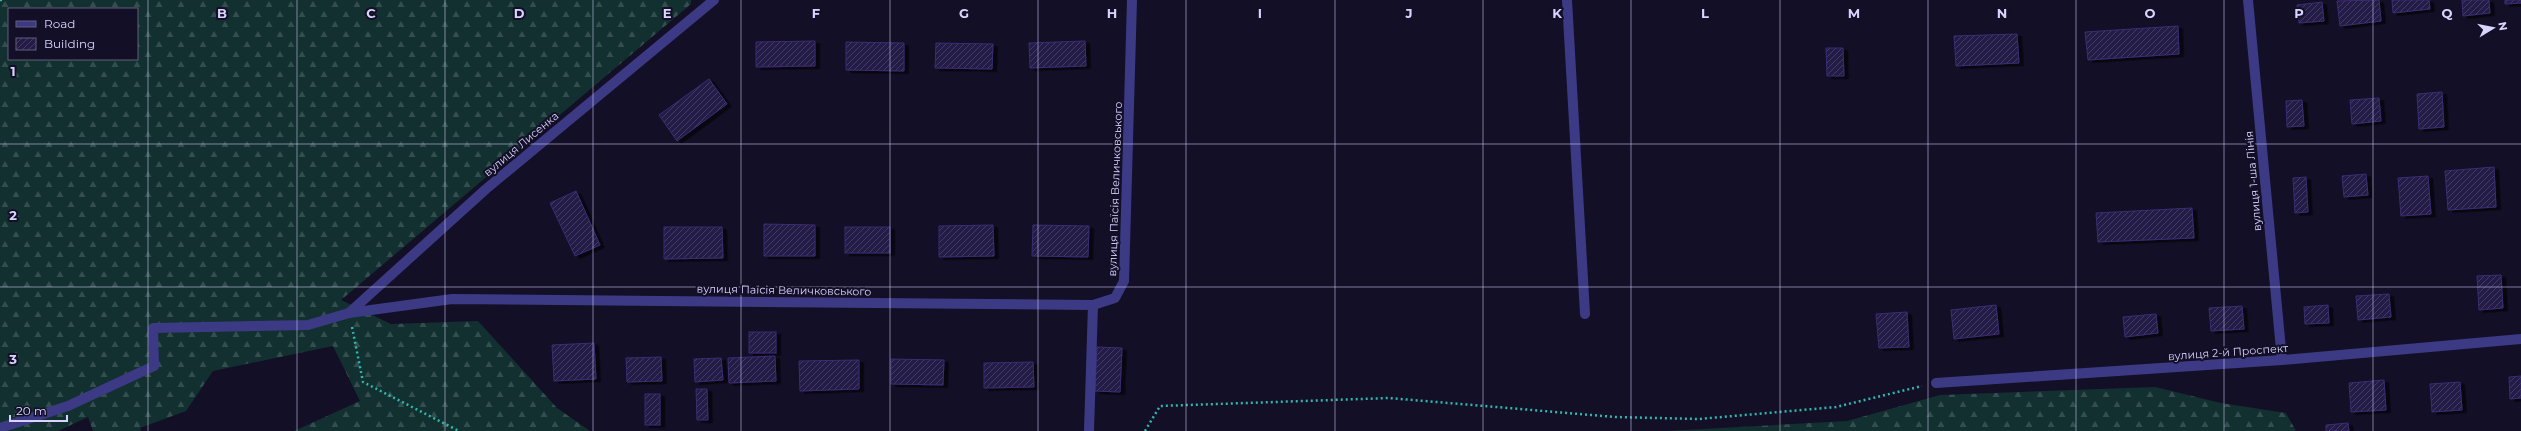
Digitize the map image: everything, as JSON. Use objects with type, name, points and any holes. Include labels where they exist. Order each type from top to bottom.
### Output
[{"type":"street","name":"вулиця Лисенка","points":[[348,313],[486,189],[714,0]]},
{"type":"street","name":"вулиця Паїсія Величковського","points":[[0,428],[68,406],[154,366],[153,328],[308,324],[348,313],[452,299],[1093,305],[1114,298],[1124,282],[1132,0]]},
{"type":"street","points":[[1567,0],[1585,314]]},
{"type":"street","name":"вулиця 1-ша Лінія","points":[[2248,0],[2282,360]]},
{"type":"street","points":[[1089,431],[1093,305]]},
{"type":"street","name":"вулиця 2-й Проспект","points":[[1936,383],[2282,360],[2521,340]]},
{"type":"path","points":[[348,313],[363,382],[459,431]]},
{"type":"path","points":[[1145,431],[1160,406],[1388,398],[1615,417],[1699,419],[1836,407],[1936,383]]},
{"type":"green space","points":[[0,0],[691,0],[691,4],[341,300],[391,324],[478,321],[557,408],[590,431],[294,431],[360,401],[333,346],[213,371],[186,411],[140,428],[141,431],[93,431],[88,417],[58,431],[0,431]]},
{"type":"green space","points":[[2155,387],[2221,403],[2286,413],[2296,431],[1667,431],[1847,421],[1940,395]]},
{"type":"building","points":[[2379,0],[2381,21],[2340,26],[2337,1]]},
{"type":"building","points":[[2392,0],[2429,0],[2430,9],[2393,13]]},
{"type":"building","points":[[2462,0],[2489,0],[2490,13],[2463,16]]},
{"type":"building","points":[[2505,0],[2521,0],[2521,3],[2505,4]]},
{"type":"building","points":[[2322,2],[2324,21],[2299,23],[2297,5]]},
{"type":"building","points":[[2178,26],[2179,54],[2088,60],[2085,32]]},
{"type":"building","points":[[2017,34],[2019,63],[1956,66],[1954,36]]},
{"type":"building","points":[[815,41],[815,66],[756,67],[756,42]]},
{"type":"building","points":[[1085,41],[1086,66],[1030,68],[1029,43]]},
{"type":"building","points":[[846,42],[904,43],[904,71],[846,70]]},
{"type":"building","points":[[936,43],[993,44],[992,69],[935,68]]},
{"type":"building","points":[[1826,48],[1843,48],[1844,76],[1827,76]]},
{"type":"building","points":[[709,79],[727,104],[677,141],[659,115]]},
{"type":"building","points":[[2442,92],[2444,127],[2419,129],[2417,94]]},
{"type":"building","points":[[2379,98],[2381,121],[2352,124],[2350,100]]},
{"type":"building","points":[[2302,100],[2304,126],[2287,127],[2286,101]]},
{"type":"building","points":[[2494,167],[2496,207],[2448,210],[2445,171]]},
{"type":"building","points":[[2366,174],[2368,195],[2344,197],[2342,176]]},
{"type":"building","points":[[2428,176],[2431,214],[2401,216],[2398,178]]},
{"type":"building","points":[[2306,177],[2308,212],[2295,213],[2293,178]]},
{"type":"building","points":[[576,191],[600,245],[575,256],[550,203]]},
{"type":"building","points":[[2192,208],[2194,238],[2098,242],[2096,213]]},
{"type":"building","points":[[764,224],[815,225],[815,256],[764,256]]},
{"type":"building","points":[[993,225],[994,256],[939,257],[939,226]]},
{"type":"building","points":[[1033,225],[1089,226],[1088,257],[1032,256]]},
{"type":"building","points":[[664,227],[722,227],[723,258],[664,259]]},
{"type":"building","points":[[845,227],[890,227],[890,253],[845,253]]},
{"type":"building","points":[[2501,275],[2503,308],[2479,310],[2477,276]]},
{"type":"building","points":[[2389,294],[2391,317],[2358,320],[2356,296]]},
{"type":"building","points":[[1996,305],[1999,334],[1954,339],[1951,310]]},
{"type":"building","points":[[2328,305],[2329,323],[2305,324],[2304,307]]},
{"type":"building","points":[[2242,306],[2244,329],[2211,331],[2209,308]]},
{"type":"building","points":[[1907,312],[1909,347],[1879,348],[1876,314]]},
{"type":"building","points":[[2156,314],[2158,333],[2125,337],[2123,317]]},
{"type":"building","points":[[749,332],[776,332],[776,353],[749,353]]},
{"type":"building","points":[[594,343],[596,379],[554,381],[552,345]]},
{"type":"building","points":[[1097,347],[1122,348],[1120,392],[1095,391]]},
{"type":"building","points":[[775,356],[776,381],[729,383],[728,358]]},
{"type":"building","points":[[661,357],[662,381],[627,382],[626,358]]},
{"type":"building","points":[[721,358],[723,380],[695,382],[694,359]]},
{"type":"building","points":[[891,359],[944,360],[943,385],[891,384]]},
{"type":"building","points":[[859,360],[859,389],[800,391],[799,361]]},
{"type":"building","points":[[1033,362],[1034,387],[984,388],[984,363]]},
{"type":"building","points":[[2521,376],[2521,398],[2510,399],[2509,377]]},
{"type":"building","points":[[2384,380],[2386,410],[2351,412],[2349,383]]},
{"type":"building","points":[[2460,382],[2462,410],[2432,412],[2430,384]]},
{"type":"building","points":[[696,389],[707,389],[708,420],[697,420]]},
{"type":"building","points":[[645,394],[660,394],[660,425],[645,425]]},
{"type":"building","points":[[2348,423],[2349,431],[2326,431],[2326,425]]}]
